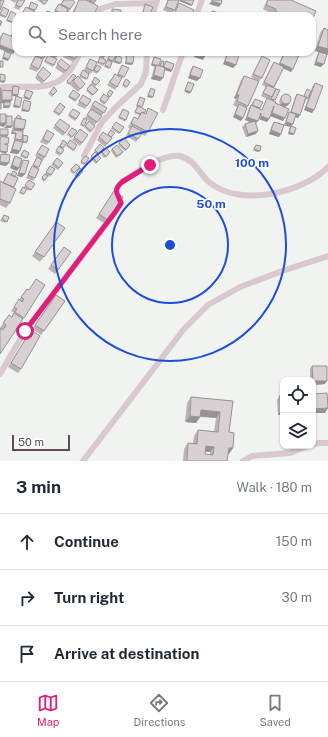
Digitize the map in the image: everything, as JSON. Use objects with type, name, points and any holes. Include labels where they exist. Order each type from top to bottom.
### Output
[{"type":"street","points":[[198,12],[202,0]]},
{"type":"street","points":[[98,12],[105,7],[116,4],[157,1],[153,12]]},
{"type":"street","points":[[92,7],[96,12]]},
{"type":"street","points":[[0,87],[50,86],[60,81],[69,73],[78,56]]},
{"type":"street","points":[[84,156],[102,122],[141,84],[146,72],[147,56]]},
{"type":"street","points":[[163,110],[182,56]]},
{"type":"street","points":[[0,374],[25,331],[116,211],[121,203],[116,191],[118,185],[122,182],[150,165],[168,157],[179,156],[193,162],[209,182],[223,191],[235,194],[260,196],[277,193],[302,184],[321,174],[328,167]]},
{"type":"street","points":[[83,461],[184,329],[208,305],[240,287],[328,256]]},
{"type":"street","points":[[316,444],[328,443]]},
{"type":"street","points":[[243,461],[252,456],[290,453],[300,449]]},
{"type":"building","points":[[0,0],[4,1],[0,10]]},
{"type":"building","points":[[18,0],[25,0],[21,7],[16,5]]},
{"type":"building","points":[[40,0],[48,0],[45,4]]},
{"type":"building","points":[[64,0],[72,0],[75,2],[70,9],[61,4]]},
{"type":"building","points":[[79,0],[86,0],[98,6],[95,12],[74,12]]},
{"type":"building","points":[[89,0],[96,0],[94,3]]},
{"type":"building","points":[[168,0],[179,0],[175,10],[166,7]]},
{"type":"building","points":[[181,0],[194,0],[192,5]]},
{"type":"building","points":[[212,0],[222,0],[221,4]]},
{"type":"building","points":[[268,0],[291,0],[316,11],[277,12],[275,11],[276,9],[266,5]]},
{"type":"building","points":[[31,2],[38,5],[35,10],[29,8]]},
{"type":"building","points":[[179,3],[194,10],[193,12],[175,12]]},
{"type":"building","points":[[59,4],[68,9],[66,12],[59,12],[55,10]]},
{"type":"building","points":[[145,4],[153,7],[151,12],[143,12]]},
{"type":"building","points":[[3,7],[9,10],[6,17],[0,14]]},
{"type":"building","points":[[26,7],[35,12],[23,12]]},
{"type":"building","points":[[112,9],[121,10],[121,12],[112,12]]},
{"type":"building","points":[[11,11],[13,12],[12,22],[7,20]]},
{"type":"building","points":[[324,28],[328,30],[328,49],[318,46]]},
{"type":"building","points":[[3,33],[12,36],[12,50],[0,45],[0,40]]},
{"type":"building","points":[[5,51],[11,54],[9,59],[3,57]]},
{"type":"building","points":[[319,52],[327,54],[324,64],[316,62]]},
{"type":"building","points":[[36,56],[43,59],[39,69],[31,65]]},
{"type":"building","points":[[48,56],[57,59],[54,65],[45,61]]},
{"type":"building","points":[[69,56],[77,56],[75,59]]},
{"type":"building","points":[[110,56],[116,56],[113,61],[108,59]]},
{"type":"building","points":[[117,56],[122,58],[121,63],[115,61]]},
{"type":"building","points":[[127,56],[134,56],[133,63],[126,63]]},
{"type":"building","points":[[227,56],[239,56],[236,65],[225,61]]},
{"type":"building","points":[[262,56],[270,60],[262,78],[253,74]]},
{"type":"building","points":[[283,56],[299,56],[293,69],[280,63]]},
{"type":"building","points":[[100,57],[106,60],[104,64],[98,62]]},
{"type":"building","points":[[154,57],[161,59],[159,66],[152,64]]},
{"type":"building","points":[[61,59],[70,66],[66,71],[57,64]]},
{"type":"building","points":[[90,59],[97,62],[93,71],[86,67]]},
{"type":"building","points":[[108,60],[112,62],[110,68],[105,65]]},
{"type":"building","points":[[0,61],[3,61],[3,67],[0,67]]},
{"type":"building","points":[[162,61],[164,61],[163,67],[160,66]]},
{"type":"building","points":[[166,61],[174,64],[172,70],[163,67]]},
{"type":"building","points":[[274,62],[284,67],[274,87],[264,82]]},
{"type":"building","points":[[97,65],[101,67],[98,72],[94,70]]},
{"type":"building","points":[[122,65],[129,68],[124,77],[118,74]]},
{"type":"building","points":[[156,65],[165,67],[163,78],[154,75]]},
{"type":"building","points":[[193,66],[203,70],[200,78],[190,75]]},
{"type":"building","points":[[43,67],[51,74],[44,81],[37,75]]},
{"type":"building","points":[[83,70],[89,74],[87,79],[80,75]]},
{"type":"building","points":[[0,74],[5,75],[5,81],[0,81]]},
{"type":"building","points":[[73,74],[76,76],[70,84],[67,81]]},
{"type":"building","points":[[115,74],[122,78],[117,87],[110,82]]},
{"type":"building","points":[[78,76],[85,84],[80,89],[73,81]]},
{"type":"building","points":[[244,76],[259,81],[248,106],[237,101],[239,95],[237,94]]},
{"type":"building","points":[[95,77],[100,81],[96,85],[92,82]]},
{"type":"building","points":[[126,79],[130,82],[127,87],[123,84]]},
{"type":"building","points":[[188,82],[194,84],[191,92],[185,90]]},
{"type":"building","points":[[315,83],[323,86],[314,110],[306,107]]},
{"type":"building","points":[[91,84],[98,90],[93,95],[87,89]]},
{"type":"building","points":[[267,85],[276,89],[272,97],[263,93]]},
{"type":"building","points":[[13,86],[19,87],[18,95],[12,94]]},
{"type":"building","points":[[54,87],[57,91],[53,95],[50,92]]},
{"type":"building","points":[[151,88],[155,90],[153,97],[148,95]]},
{"type":"building","points":[[276,89],[280,90],[275,100],[271,99]]},
{"type":"building","points":[[307,89],[311,91],[308,98],[304,96]]},
{"type":"building","points":[[2,90],[12,91],[12,100],[2,100]]},
{"type":"building","points":[[26,90],[33,92],[30,99],[24,96]]},
{"type":"building","points":[[73,90],[80,95],[76,100],[69,96]]},
{"type":"building","points":[[110,90],[113,92],[110,97],[107,94]]},
{"type":"building","points":[[104,94],[109,98],[105,103],[100,99]]},
{"type":"building","points":[[284,94],[288,94],[290,95],[290,103],[284,104],[281,101],[281,97]]},
{"type":"building","points":[[297,94],[306,97],[300,115],[291,112]]},
{"type":"building","points":[[83,95],[91,100],[87,106],[79,101]]},
{"type":"building","points":[[16,96],[22,98],[20,107],[14,105]]},
{"type":"building","points":[[140,97],[145,99],[142,107],[137,105]]},
{"type":"building","points":[[267,98],[289,109],[285,118],[272,113],[274,106],[269,119],[261,116],[261,113],[258,121],[247,117],[251,105],[262,110]]},
{"type":"building","points":[[255,99],[263,102],[260,108],[252,105]]},
{"type":"building","points":[[24,100],[31,102],[29,111],[22,109]]},
{"type":"building","points":[[95,101],[107,108],[104,113],[92,105]]},
{"type":"building","points":[[4,102],[10,102],[10,106],[4,106]]},
{"type":"building","points":[[60,103],[65,107],[60,114],[54,111]]},
{"type":"building","points":[[239,104],[247,108],[243,118],[235,114]]},
{"type":"building","points":[[138,106],[146,110],[144,113],[142,112],[140,114],[135,112]]},
{"type":"building","points":[[148,108],[158,113],[148,132],[131,123],[134,117],[138,119],[142,112],[146,114]]},
{"type":"building","points":[[73,109],[80,113],[76,119],[69,114]]},
{"type":"building","points":[[91,109],[102,116],[97,122],[87,115]]},
{"type":"building","points":[[123,109],[129,112],[126,120],[119,117]]},
{"type":"building","points":[[289,112],[296,114],[293,124],[286,122]]},
{"type":"building","points":[[0,114],[6,114],[6,123],[0,123]]},
{"type":"building","points":[[18,115],[21,117],[21,119],[16,118]]},
{"type":"building","points":[[6,116],[12,116],[12,126],[6,126]]},
{"type":"building","points":[[15,118],[26,120],[24,129],[14,128]]},
{"type":"building","points":[[84,118],[87,120],[84,126],[81,124]]},
{"type":"building","points":[[60,119],[70,126],[65,133],[55,125]]},
{"type":"building","points":[[89,121],[95,126],[91,131],[85,126]]},
{"type":"building","points":[[255,121],[258,131],[248,134],[245,124]]},
{"type":"building","points":[[116,122],[124,127],[120,133],[112,127]]},
{"type":"building","points":[[274,122],[284,125],[281,134],[271,130]]},
{"type":"building","points":[[132,126],[143,132],[138,139],[128,133]]},
{"type":"building","points":[[291,126],[296,128],[294,134],[289,132]]},
{"type":"building","points":[[72,128],[77,131],[72,137],[68,133]]},
{"type":"building","points":[[0,129],[8,129],[8,135],[0,135]]},
{"type":"building","points":[[80,129],[88,135],[82,143],[74,137]]},
{"type":"building","points":[[13,130],[23,131],[22,140],[15,139],[16,133],[12,132]]},
{"type":"building","points":[[47,130],[54,134],[49,142],[43,139]]},
{"type":"building","points":[[111,130],[115,133],[111,137],[108,134]]},
{"type":"building","points":[[103,132],[112,138],[107,144],[99,137]]},
{"type":"building","points":[[23,135],[28,136],[27,142],[23,142]]},
{"type":"building","points":[[1,136],[9,138],[8,144],[4,144],[8,145],[7,152],[0,151]]},
{"type":"building","points":[[124,138],[130,145],[126,150],[119,143]]},
{"type":"building","points":[[15,140],[23,142],[20,151],[12,149]]},
{"type":"building","points":[[63,140],[67,143],[63,148],[60,146]]},
{"type":"building","points":[[70,140],[77,145],[74,150],[67,145]]},
{"type":"building","points":[[100,144],[104,148],[99,154],[95,150]]},
{"type":"building","points":[[42,145],[49,149],[45,157],[37,153]]},
{"type":"building","points":[[117,145],[123,152],[117,156],[112,149]]},
{"type":"building","points":[[256,145],[261,146],[260,151],[254,149]]},
{"type":"building","points":[[59,146],[64,150],[61,154],[56,151]]},
{"type":"building","points":[[106,148],[110,152],[106,157],[102,152]]},
{"type":"building","points":[[24,150],[29,153],[27,158],[21,155]]},
{"type":"building","points":[[95,152],[101,158],[97,162],[91,156]]},
{"type":"building","points":[[1,154],[10,155],[9,163],[0,162]]},
{"type":"building","points":[[15,156],[22,159],[19,168],[12,165]]},
{"type":"building","points":[[85,156],[89,158],[85,164],[81,161]]},
{"type":"building","points":[[37,157],[42,160],[39,167],[33,165]]},
{"type":"building","points":[[57,158],[63,163],[59,168],[53,163]]},
{"type":"building","points":[[23,160],[29,161],[25,174],[19,173]]},
{"type":"building","points":[[76,164],[80,167],[74,173],[71,169]]},
{"type":"building","points":[[32,166],[39,169],[35,178],[28,175]]},
{"type":"building","points":[[50,166],[55,169],[51,175],[46,172]]},
{"type":"building","points":[[80,168],[83,171],[79,176],[76,173]]},
{"type":"building","points":[[13,171],[17,173],[15,177],[11,175]]},
{"type":"building","points":[[8,173],[18,178],[14,187],[3,183]]},
{"type":"building","points":[[45,174],[48,176],[45,180],[42,177]]},
{"type":"building","points":[[29,180],[35,184],[31,190],[25,185]]},
{"type":"building","points":[[0,181],[16,189],[10,203],[0,199]]},
{"type":"building","points":[[23,187],[27,189],[24,194],[20,192]]},
{"type":"building","points":[[114,191],[123,197],[108,220],[99,214]]},
{"type":"building","points":[[4,215],[9,217],[7,222],[2,219]]},
{"type":"building","points":[[56,222],[65,228],[44,257],[35,252]]},
{"type":"building","points":[[64,247],[71,252],[58,270],[51,265]]},
{"type":"building","points":[[36,279],[45,285],[24,318],[15,312],[17,309],[14,307],[19,299],[22,302],[24,299],[21,297],[27,289],[29,290]]},
{"type":"building","points":[[56,295],[65,301],[44,331],[35,325]]},
{"type":"building","points":[[14,313],[23,319],[0,354],[0,328],[3,330],[6,325],[3,323],[9,315],[12,317]]},
{"type":"building","points":[[31,330],[40,336],[21,369],[11,363]]},
{"type":"building","points":[[312,366],[327,366],[327,381],[316,381],[316,377],[313,377]]},
{"type":"building","points":[[327,393],[328,408],[316,409],[316,394]]},
{"type":"building","points":[[191,397],[233,401],[229,432],[234,433],[233,448],[229,448],[227,461],[187,461],[188,443],[197,444],[198,430],[218,432],[220,412],[201,410],[200,417],[190,416]],"holes":[[[206,446],[214,447],[213,455],[205,454]]]},
{"type":"route","points":[[25,331],[116,211],[121,203],[116,191],[118,185],[150,165]]}]
